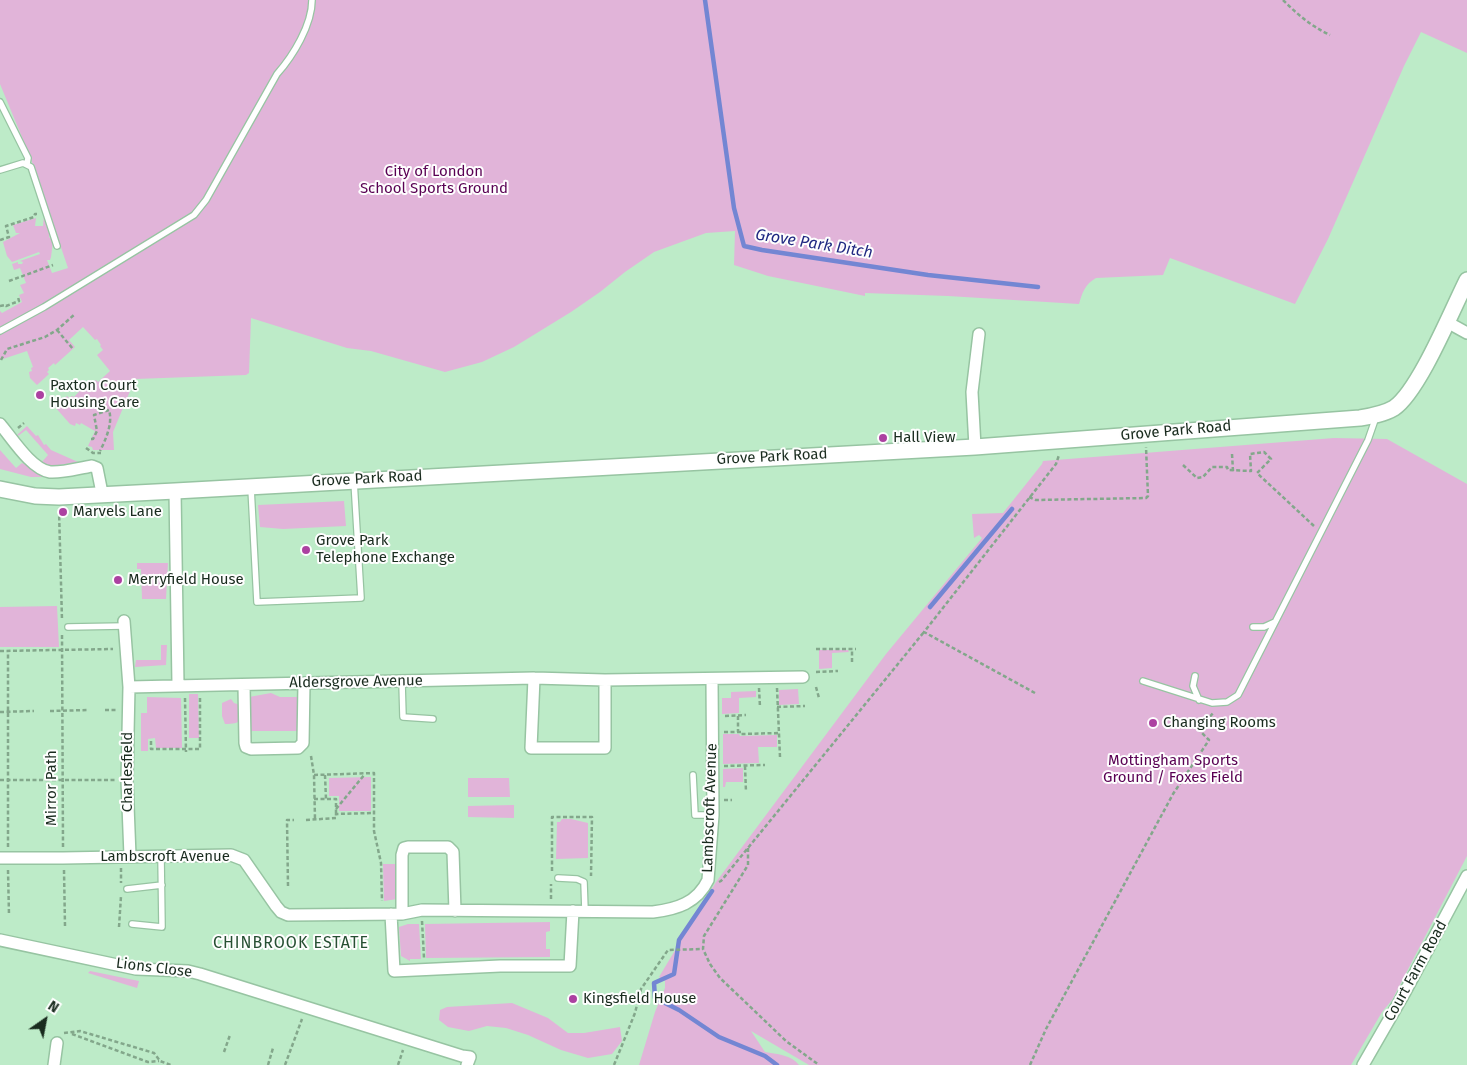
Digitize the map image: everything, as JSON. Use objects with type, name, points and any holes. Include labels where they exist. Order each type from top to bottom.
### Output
[{"type":"main road","name":"Grove Park Road","points":[[0,489],[35,496],[59,497],[102,493],[175,491],[974,447],[1377,415],[1394,407],[1408,393],[1422,370],[1467,280]]},
{"type":"street","points":[[1446,322],[1467,333]]},
{"type":"street","points":[[974,447],[972,392],[978,334]]},
{"type":"street","points":[[0,424],[28,458],[41,469],[55,472],[92,466],[97,468],[102,493]]},
{"type":"street","points":[[128,686],[181,686],[175,491]]},
{"type":"street","name":"Charlesfield","points":[[124,624],[128,686],[127,780],[130,856]]},
{"type":"street","name":"Aldersgrove Avenue","points":[[181,686],[534,678],[605,680],[803,677]]},
{"type":"street","points":[[534,678],[531,748],[605,748],[605,680]]},
{"type":"street","name":"Lambscroft Avenue","points":[[4,858],[237,856],[250,867],[276,906],[282,912],[288,914],[392,914],[422,910],[653,912],[680,907],[696,897],[704,889],[708,880],[713,815],[712,679]]},
{"type":"street","points":[[244,685],[246,747],[251,749],[298,748],[303,743],[304,683]]},
{"type":"street","points":[[455,911],[454,852],[448,847],[408,846],[404,848],[392,914],[394,971],[500,966],[570,966],[579,911]]},
{"type":"street","name":"Court Farm Road","points":[[1364,1065],[1467,876]]},
{"type":"street","name":"Lions Close","points":[[0,940],[136,969],[188,971],[470,1057],[467,1065]]},
{"type":"street","points":[[54,1065],[57,1043]]},
{"type":"lane","points":[[0,331],[44,307],[145,246],[199,210],[273,80],[292,54],[310,19],[312,0]]},
{"type":"lane","points":[[0,102],[28,158],[27,164]]},
{"type":"lane","points":[[0,170],[20,164],[27,164],[31,167],[57,246]]},
{"type":"lane","points":[[1143,681],[1199,700],[1220,704],[1238,695],[1368,440],[1377,415]]},
{"type":"lane","points":[[251,486],[257,602],[361,598],[354,480]]},
{"type":"lane","points":[[1253,627],[1264,627],[1275,622]]},
{"type":"lane","points":[[68,627],[124,624]]},
{"type":"lane","points":[[1195,676],[1193,686],[1199,700]]},
{"type":"lane","points":[[402,682],[403,717],[433,718]]},
{"type":"lane","points":[[692,775],[695,815],[713,815]]},
{"type":"lane","points":[[132,924],[162,927],[161,856]]},
{"type":"lane","points":[[558,878],[577,879],[584,882],[579,911]]},
{"type":"lane","points":[[127,889],[162,886]]},
{"type":"path","points":[[1283,0],[1300,18],[1330,35]]},
{"type":"path","points":[[0,240],[9,237],[6,226],[34,217],[37,214]]},
{"type":"path","points":[[9,281],[52,265]]},
{"type":"path","points":[[0,306],[6,306],[19,301],[18,297]]},
{"type":"path","points":[[1,360],[7,349],[45,337],[57,330],[75,314]]},
{"type":"path","points":[[57,330],[73,349]]},
{"type":"path","points":[[86,448],[93,453],[100,452],[106,438],[110,419],[109,410],[94,415],[97,431],[93,439],[91,439]]},
{"type":"path","points":[[1030,498],[1036,500],[1146,498],[1148,496],[1145,433]]},
{"type":"path","points":[[721,882],[810,774],[1030,498],[1056,464],[1060,453],[1061,441]]},
{"type":"path","points":[[1251,471],[1250,454],[1264,452],[1272,459],[1257,473]]},
{"type":"path","points":[[1232,454],[1233,472]]},
{"type":"path","points":[[1183,465],[1198,478],[1203,477],[1212,467],[1227,467],[1228,470],[1233,472],[1251,471],[1257,473],[1293,509],[1320,532]]},
{"type":"path","name":"Mirror Path","points":[[59,497],[64,710],[62,780],[65,926]]},
{"type":"path","points":[[924,632],[1035,693]]},
{"type":"path","points":[[0,651],[126,649]]},
{"type":"path","points":[[816,649],[854,649],[852,662]]},
{"type":"path","points":[[8,651],[8,780],[4,858],[9,915]]},
{"type":"path","points":[[816,672],[838,671]]},
{"type":"path","points":[[181,686],[186,751]]},
{"type":"path","points":[[816,687],[819,698]]},
{"type":"path","points":[[759,688],[760,707]]},
{"type":"path","points":[[777,688],[780,757]]},
{"type":"path","points":[[151,741],[151,749],[186,751],[200,749],[200,696]]},
{"type":"path","points":[[1030,1065],[1046,1028],[1173,794],[1209,740],[1199,730],[1220,704]]},
{"type":"path","points":[[778,707],[805,706]]},
{"type":"path","points":[[50,711],[89,710]]},
{"type":"path","points":[[0,712],[34,711]]},
{"type":"path","points":[[738,715],[738,732]]},
{"type":"path","points":[[720,716],[746,715]]},
{"type":"path","points":[[720,732],[741,732],[741,734],[779,733]]},
{"type":"path","points":[[311,756],[314,775],[315,819]]},
{"type":"path","points":[[720,766],[765,765]]},
{"type":"path","points":[[745,766],[746,792]]},
{"type":"path","points":[[314,775],[374,773],[374,831],[392,914]]},
{"type":"path","points":[[336,809],[365,774]]},
{"type":"path","points":[[325,775],[326,799]]},
{"type":"path","points":[[0,780],[127,780]]},
{"type":"path","points":[[306,820],[336,818],[336,799],[314,799]]},
{"type":"path","points":[[336,814],[374,813]]},
{"type":"path","points":[[552,874],[552,817],[592,817],[591,883]]},
{"type":"path","points":[[288,886],[287,820],[294,820]]},
{"type":"path","points":[[748,847],[748,865],[704,936],[703,949],[710,964],[720,978],[786,1041],[819,1065]]},
{"type":"path","points":[[551,884],[551,903]]},
{"type":"path","points":[[422,910],[425,970]]},
{"type":"path","points":[[614,1065],[636,1013],[641,989],[668,950],[703,949]]},
{"type":"path","points":[[286,1065],[306,1007]]},
{"type":"path","points":[[57,1043],[60,1034],[71,1034],[80,1031],[154,1053],[160,1061]]},
{"type":"path","points":[[71,1034],[148,1062],[160,1061],[171,1065]]},
{"type":"path","points":[[224,1052],[230,1035]]},
{"type":"path","points":[[398,1065],[407,1039]]},
{"type":"path","points":[[268,1065],[273,1048]]},
{"type":"green space","name":"City of London School Sports Ground","points":[[0,0],[1467,0],[1467,53],[1421,32],[1404,66],[1328,239],[1295,304],[1170,258],[1163,275],[1096,278],[1084,289],[1079,304],[948,296],[865,293],[865,296],[768,276],[734,265],[735,231],[706,233],[654,252],[571,312],[514,347],[482,362],[445,372],[371,351],[347,348],[251,318],[249,373],[246,375],[135,379],[113,432],[114,450],[93,450],[92,447],[88,446],[95,431],[81,423],[80,425],[76,423],[75,426],[70,424],[55,407],[67,396],[69,398],[74,397],[86,384],[88,385],[96,380],[98,382],[110,371],[97,355],[103,350],[97,339],[95,340],[83,327],[69,340],[75,347],[55,365],[54,363],[48,368],[47,372],[49,374],[37,385],[30,378],[29,372],[32,371],[31,368],[33,367],[27,351],[0,360],[0,311],[2,313],[22,302],[19,295],[24,293],[20,285],[26,283],[20,268],[14,270],[12,264],[18,262],[18,264],[22,264],[23,262],[20,261],[40,254],[39,252],[12,262],[7,256],[3,242],[20,233],[16,233],[13,225],[36,218],[35,226],[43,226],[44,215],[46,225],[50,231],[49,237],[53,241],[51,257],[50,260],[47,260],[52,273],[68,268],[31,159],[0,84]]},
{"type":"green space","points":[[27,426],[51,450],[78,462],[47,467],[41,463],[48,455],[26,430],[17,435]]},
{"type":"green space","name":"Mottingham Sports Ground / Foxes Field","points":[[1334,438],[1387,439],[1467,484],[1467,856],[1392,1000],[1382,1012],[1351,1065],[809,1065],[751,1031],[765,1052],[788,1057],[799,1065],[639,1065],[655,1012],[665,988],[665,981],[659,977],[716,882],[886,654],[982,538],[979,535],[974,538],[972,514],[1003,513],[1043,461]]},
{"type":"green space","points":[[0,450],[16,468],[22,463],[51,477],[31,477],[0,469]]},
{"type":"green space","points":[[344,501],[346,526],[283,529],[260,527],[258,505]]},
{"type":"green space","points":[[137,563],[168,563],[166,599],[142,599],[141,569],[137,569]]},
{"type":"green space","points":[[57,606],[59,647],[0,647],[0,607]]},
{"type":"green space","points":[[161,645],[167,645],[166,665],[135,667],[136,660],[161,660]]},
{"type":"green space","points":[[819,650],[848,650],[849,652],[832,653],[832,668],[819,669]]},
{"type":"green space","points":[[798,689],[799,704],[779,705],[779,690]]},
{"type":"green space","points":[[756,691],[756,697],[739,698],[739,713],[722,714],[722,698],[731,698],[731,692]]},
{"type":"green space","points":[[271,693],[280,697],[299,697],[299,731],[249,731],[249,697]]},
{"type":"green space","points":[[189,694],[198,694],[199,738],[189,738]]},
{"type":"green space","points":[[147,697],[181,698],[182,748],[156,748],[155,738],[148,739],[148,751],[141,751],[141,713],[147,713]]},
{"type":"green space","points":[[231,699],[234,703],[240,705],[240,718],[235,723],[225,724],[222,716],[222,703]]},
{"type":"green space","points":[[723,734],[739,734],[740,736],[777,735],[777,747],[758,747],[759,763],[723,764]]},
{"type":"green space","points":[[743,768],[743,782],[726,782],[725,787],[723,787],[723,769]]},
{"type":"green space","points":[[371,777],[371,811],[339,811],[339,796],[329,796],[329,778]]},
{"type":"green space","points":[[468,778],[509,778],[510,797],[468,797]]},
{"type":"green space","points":[[514,805],[514,818],[468,817],[468,806]]},
{"type":"green space","points":[[562,819],[588,823],[588,858],[556,859],[557,822],[560,822]]},
{"type":"green space","points":[[383,864],[397,864],[397,899],[384,901]]},
{"type":"green space","points":[[550,922],[550,931],[546,932],[546,949],[550,949],[550,957],[426,958],[425,924]]},
{"type":"green space","points":[[408,924],[419,924],[421,959],[410,959],[410,961],[401,956],[399,927]]},
{"type":"green space","points":[[90,971],[139,981],[137,988],[88,973]]},
{"type":"green space","points":[[512,1003],[548,1018],[568,1033],[584,1033],[620,1027],[622,1041],[612,1054],[588,1058],[561,1050],[528,1035],[506,1028],[487,1026],[469,1031],[448,1027],[439,1020],[440,1010],[447,1007]]},
{"type":"waterway","name":"Grove Park Ditch","points":[[705,0],[734,208],[744,246],[928,275],[1038,287]]},
{"type":"waterway","name":"Grove Park Ditch","points":[[930,607],[1012,509]]},
{"type":"waterway","name":"Grove Park Ditch","points":[[712,891],[679,940],[674,974],[654,983],[655,998],[679,1010],[719,1037],[765,1056],[777,1065]]},
{"type":"place","name":"Paxton Court Housing Care","points":[[40,395]]},
{"type":"place","name":"Hall View","points":[[883,438]]},
{"type":"place","name":"Marvels Lane","points":[[63,512]]},
{"type":"place","name":"Grove Park Telephone Exchange","points":[[306,550]]},
{"type":"place","name":"Merryfield House","points":[[118,580]]},
{"type":"place","name":"Changing Rooms","points":[[1153,723]]},
{"type":"place","name":"Kingsfield House","points":[[573,999]]},
{"type":"district","name":"CHINBROOK ESTATE","points":[[291,944]]}]
